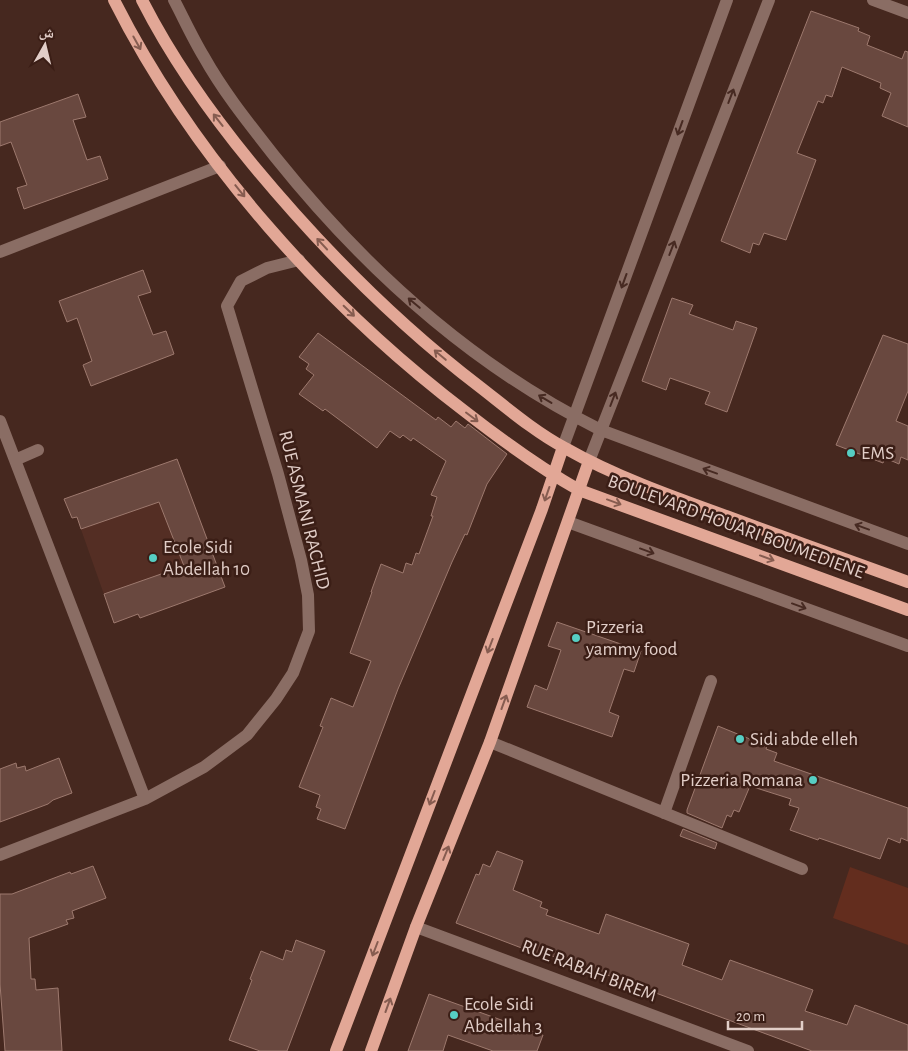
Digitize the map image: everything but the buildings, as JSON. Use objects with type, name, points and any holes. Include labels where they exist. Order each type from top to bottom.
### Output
[{"type":"main road","name":"BOULEVARD HOUARI BOUMEDIENE","points":[[114,0],[166,92],[220,166],[259,214],[299,260],[346,308],[395,354],[476,420],[554,476],[580,490],[908,610]]},
{"type":"main road","name":"BOULEVARD HOUARI BOUMEDIENE","points":[[142,0],[167,45],[213,113],[278,195],[321,243],[365,288],[419,337],[460,372],[511,411],[563,448],[589,461],[672,496],[908,582]]},
{"type":"main road","points":[[336,1051],[563,448]]},
{"type":"main road","points":[[371,1051],[416,927],[490,742],[589,461]]},
{"type":"street","points":[[174,0],[204,58],[245,120],[333,226],[395,287],[456,338],[524,387],[574,417],[601,430],[908,544]]},
{"type":"street","points":[[563,448],[727,0]]},
{"type":"street","points":[[589,461],[769,0]]},
{"type":"street","points":[[873,0],[908,13]]},
{"type":"street","points":[[0,252],[220,166]]},
{"type":"street","name":"RUE ASMANI RACHID","points":[[0,854],[145,798],[204,767],[247,735],[276,699],[293,673],[309,631],[308,595],[301,560],[278,474],[227,306],[241,281],[267,268],[299,260]]},
{"type":"street","points":[[0,421],[145,798]]},
{"type":"street","points":[[15,460],[38,450]]},
{"type":"street","points":[[568,522],[908,646]]},
{"type":"street","points":[[664,813],[710,681]]},
{"type":"street","points":[[490,742],[802,869]]},
{"type":"street","name":"RUE RABAH BIREM","points":[[416,927],[729,1048],[748,1051]]},
{"type":"shaded area","name":"Ecole Sidi Abdellah 10","points":[[177,459],[225,587],[140,618],[138,614],[114,623],[77,518],[72,518],[64,499]]},
{"type":"shaded area","points":[[850,867],[908,888],[908,945],[833,918]]},
{"type":"place","name":"EMS","points":[[851,453]]},
{"type":"place","name":"Ecole Sidi Abdellah 10","points":[[153,558]]},
{"type":"place","name":"Pizzeria yammy food","points":[[576,638]]},
{"type":"place","name":"Sidi abde elleh","points":[[740,739]]},
{"type":"place","name":"Pizzeria Romana","points":[[813,780]]},
{"type":"place","name":"Ecole Sidi Abdellah 3","points":[[454,1015]]}]
